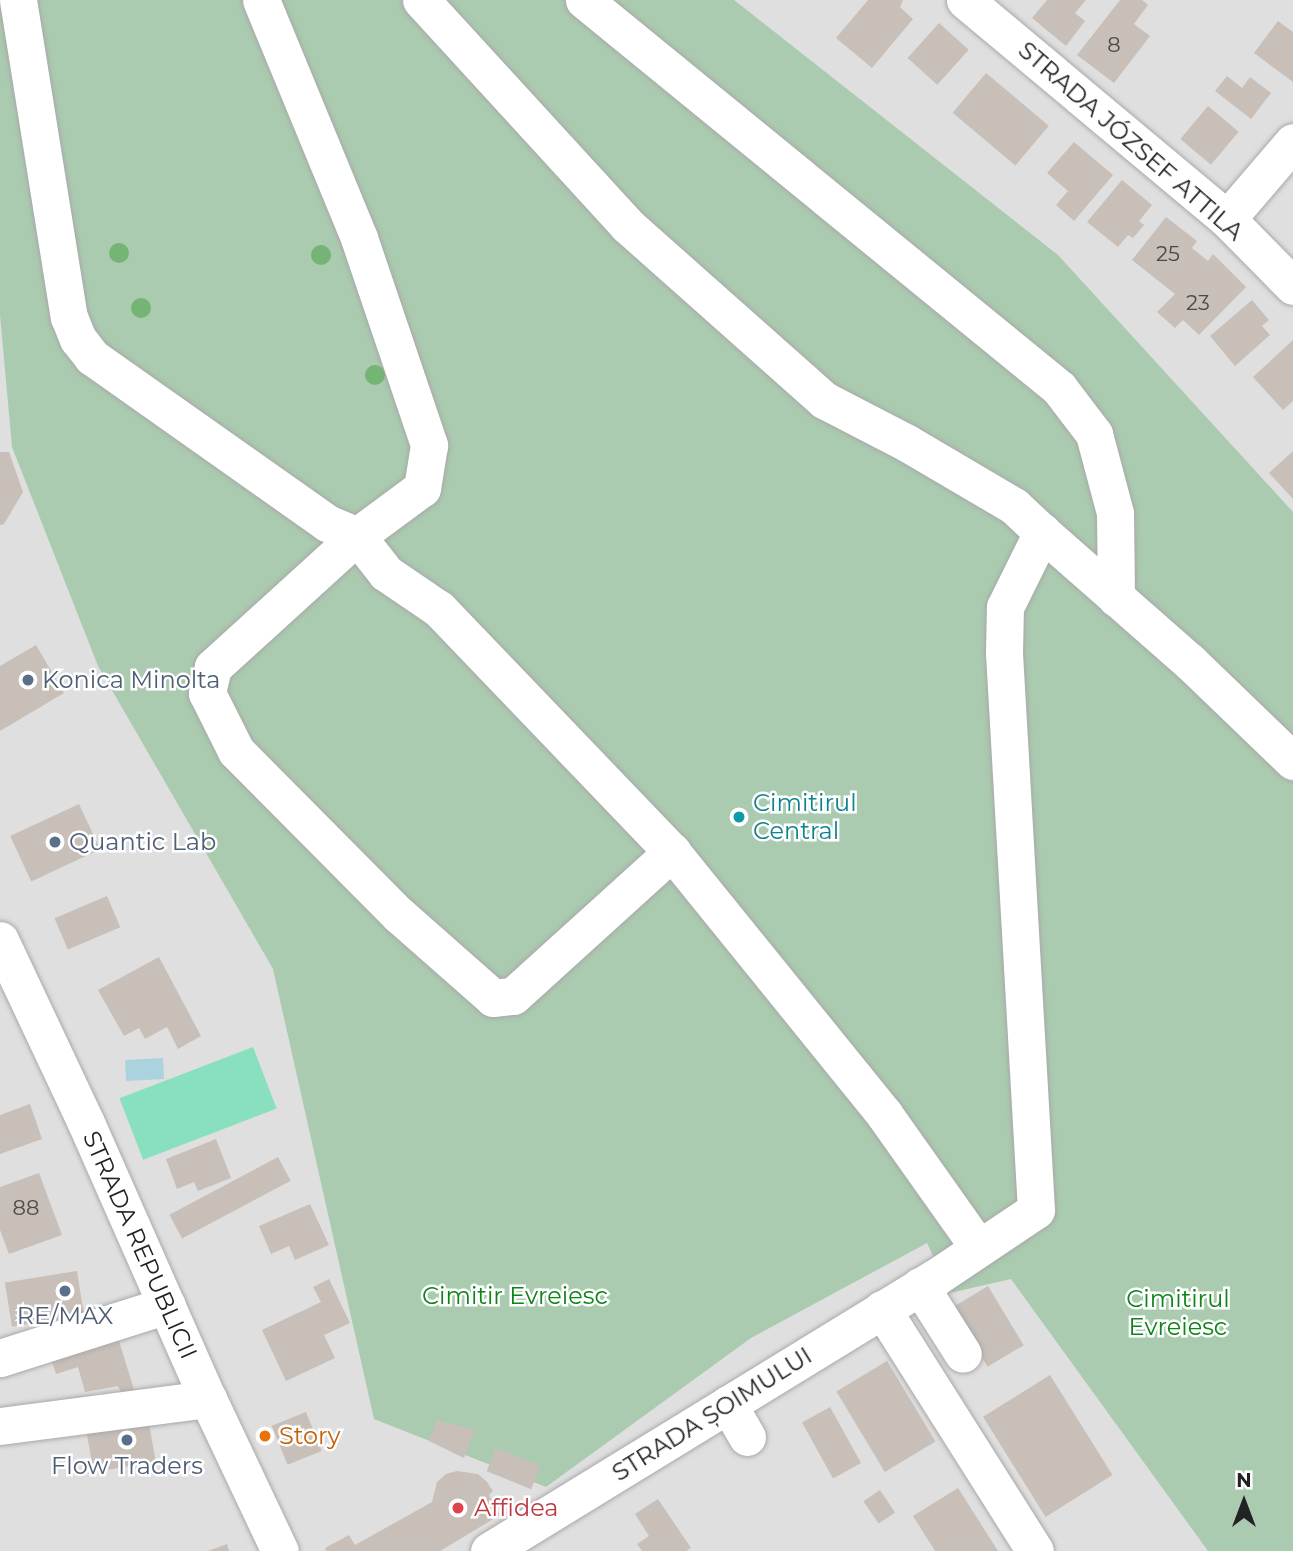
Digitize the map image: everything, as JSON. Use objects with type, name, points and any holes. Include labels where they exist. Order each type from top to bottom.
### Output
[{"type":"street","points":[[18,0],[69,317],[78,339],[92,357],[327,523],[357,536],[386,573],[439,609],[672,852],[884,1114],[979,1248]]},
{"type":"street","points":[[261,0],[359,238],[429,445],[422,488],[357,536],[213,667],[207,693],[236,751],[399,915],[493,998],[513,996],[672,852]]},
{"type":"street","points":[[421,0],[627,225],[824,400],[907,443],[1014,506],[1190,662],[1293,761]]},
{"type":"street","points":[[584,0],[1059,388],[1094,434],[1115,513],[1116,598]]},
{"type":"street","name":"STRADA JÓZSEF ATTILA","points":[[965,0],[1227,219],[1293,286]]},
{"type":"street","points":[[1227,219],[1293,142]]},
{"type":"street","name":"STRADA ȘOIMULUI","points":[[489,1551],[928,1282],[1036,1210],[1003,653],[1005,607],[1042,532]]},
{"type":"street","name":"STRADA REPUBLICII","points":[[0,940],[86,1123],[208,1399],[279,1551]]},
{"type":"street","points":[[928,1282],[963,1354]]},
{"type":"street","points":[[0,1358],[167,1306]]},
{"type":"street","points":[[882,1309],[1035,1551]]},
{"type":"street","points":[[0,1426],[208,1399]]},
{"type":"street","points":[[728,1404],[747,1437]]},
{"type":"shaded area","name":"Cimitirul Central","points":[[0,0],[1293,0],[1293,1551],[0,1551]]},
{"type":"green space","name":"Cimitirul Central","points":[[0,0],[734,0],[1058,255],[1293,512],[1293,1551],[1208,1551],[1011,1279],[950,1293],[927,1243],[751,1338],[546,1487],[374,1419],[273,969],[98,666],[12,447],[0,315]]},
{"type":"green space","points":[[253,1047],[277,1109],[143,1160],[119,1098]]},
{"type":"water","points":[[163,1058],[164,1079],[126,1081],[125,1060]]},
{"type":"building","points":[[868,0],[903,0],[900,7],[913,19],[872,68],[836,38]]},
{"type":"building","points":[[1047,0],[1086,0],[1075,13],[1085,21],[1066,46],[1032,18]]},
{"type":"building","points":[[1120,0],[1142,0],[1148,5],[1134,24],[1150,36],[1114,83],[1077,55]]},
{"type":"building","points":[[1278,21],[1293,32],[1293,82],[1254,53]]},
{"type":"building","points":[[939,23],[969,50],[937,85],[908,58]]},
{"type":"building","points":[[986,73],[1049,126],[1015,166],[953,113]]},
{"type":"building","points":[[1227,76],[1242,88],[1250,77],[1271,93],[1251,119],[1215,91]]},
{"type":"building","points":[[1208,106],[1239,132],[1211,165],[1180,139]]},
{"type":"building","points":[[1074,142],[1113,175],[1074,221],[1056,205],[1068,191],[1047,173]]},
{"type":"building","points":[[1122,180],[1152,205],[1139,221],[1144,225],[1133,238],[1128,235],[1118,247],[1087,222]]},
{"type":"building","points":[[1166,217],[1197,241],[1192,248],[1208,261],[1213,254],[1246,287],[1199,335],[1183,320],[1175,328],[1157,312],[1175,294],[1132,260]]},
{"type":"building","points":[[1252,300],[1269,320],[1262,326],[1270,335],[1235,366],[1210,336]]},
{"type":"building","points":[[1293,340],[1293,401],[1283,410],[1253,377]]},
{"type":"building","points":[[1293,451],[1293,499],[1269,473]]},
{"type":"building","points":[[0,452],[9,452],[23,492],[4,524],[0,525]]},
{"type":"building","name":"Konica Minolta","points":[[36,645],[64,693],[0,731],[0,666]]},
{"type":"building","name":"Quantic Lab","points":[[79,804],[100,849],[31,881],[10,836]]},
{"type":"building","points":[[107,896],[120,927],[68,950],[55,918]]},
{"type":"building","points":[[159,957],[201,1036],[178,1049],[167,1027],[145,1039],[139,1028],[124,1036],[98,990]]},
{"type":"building","points":[[30,1104],[42,1139],[0,1154],[0,1115]]},
{"type":"building","points":[[216,1139],[231,1178],[198,1191],[194,1182],[177,1189],[166,1159]]},
{"type":"building","points":[[278,1157],[291,1181],[182,1239],[169,1215]]},
{"type":"building","points":[[39,1173],[62,1235],[9,1254],[0,1230],[0,1187]]},
{"type":"building","points":[[310,1204],[329,1245],[295,1260],[289,1246],[271,1254],[259,1226]]},
{"type":"building","points":[[77,1271],[84,1315],[12,1327],[5,1282]]},
{"type":"building","points":[[329,1279],[350,1323],[324,1335],[335,1358],[286,1381],[262,1330],[321,1302],[313,1287]]},
{"type":"building","points":[[988,1286],[1024,1345],[988,1367],[952,1308]]},
{"type":"building","points":[[117,1334],[134,1390],[122,1394],[118,1386],[85,1392],[78,1367],[56,1374],[50,1356]]},
{"type":"building","points":[[887,1361],[935,1442],[885,1472],[836,1391]]},
{"type":"building","points":[[1050,1375],[1113,1475],[1046,1517],[983,1417]]},
{"type":"building","points":[[830,1407],[861,1463],[833,1478],[802,1423]]},
{"type":"building","points":[[147,1412],[156,1461],[94,1472],[85,1423]]},
{"type":"building","points":[[306,1412],[322,1451],[287,1465],[272,1426]]},
{"type":"building","points":[[437,1420],[475,1430],[464,1458],[429,1441]]},
{"type":"building","points":[[496,1448],[541,1466],[531,1489],[487,1471]]},
{"type":"building","name":"Affidea","points":[[457,1471],[478,1474],[487,1482],[493,1491],[489,1495],[500,1515],[440,1551],[326,1551],[325,1548],[349,1535],[355,1545],[432,1502],[437,1482],[446,1474]]},
{"type":"building","points":[[958,1488],[998,1551],[935,1551],[913,1516]]},
{"type":"building","points":[[880,1490],[895,1512],[879,1524],[863,1501]]},
{"type":"building","points":[[658,1499],[691,1548],[686,1551],[642,1551],[637,1544],[649,1536],[635,1514]]},
{"type":"building","points":[[227,1544],[229,1551],[208,1551]]},
{"type":"place","name":"Konica Minolta","points":[[28,680]]},
{"type":"place","name":"Cimitirul Central","points":[[739,817]]},
{"type":"place","name":"Quantic Lab","points":[[55,842]]},
{"type":"place","name":"RE/MAX","points":[[65,1291]]},
{"type":"place","name":"Story","points":[[265,1436]]},
{"type":"place","name":"Flow Traders","points":[[127,1440]]},
{"type":"place","name":"Affidea","points":[[458,1508]]},
{"type":"park label","name":"Cimitir Evreiesc","points":[[515,1296]]},
{"type":"park label","name":"Cimitirul Evreiesc","points":[[1178,1313]]}]
